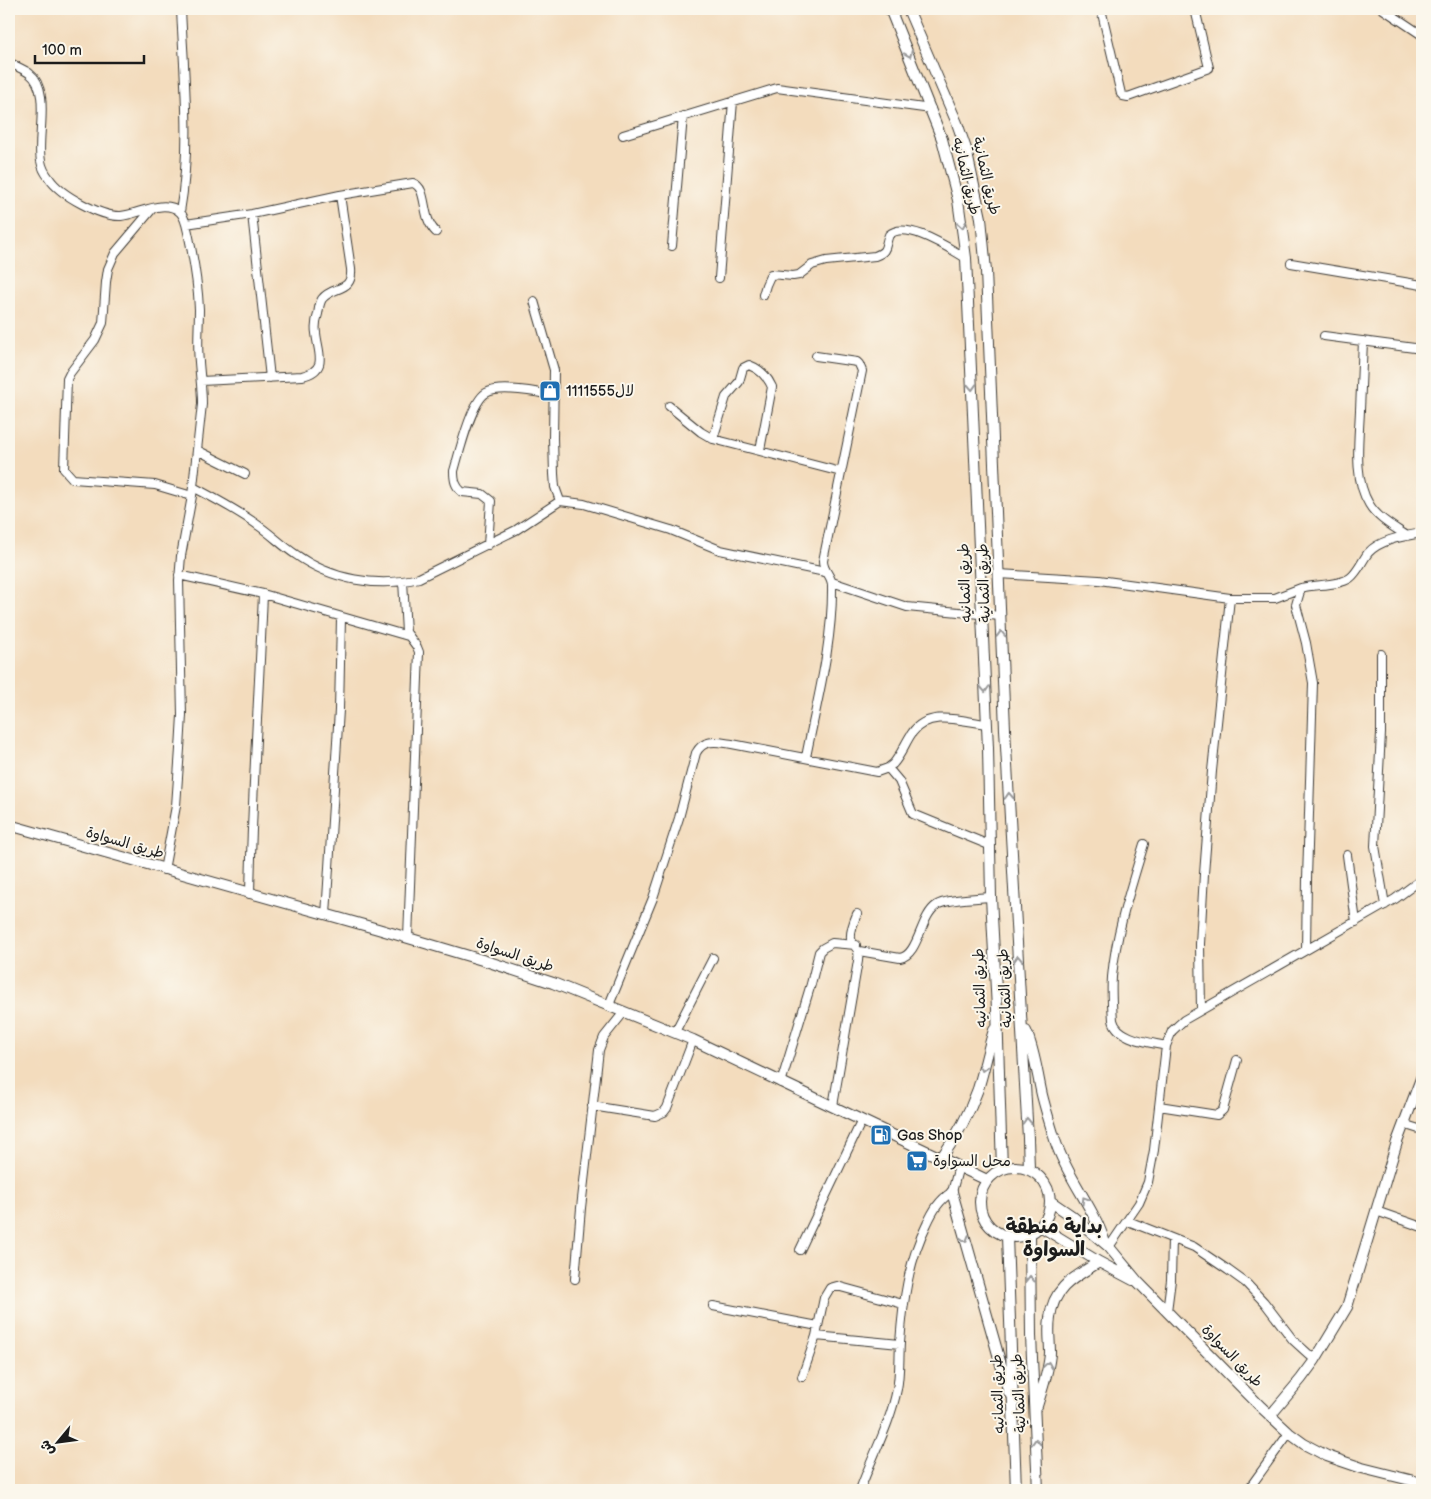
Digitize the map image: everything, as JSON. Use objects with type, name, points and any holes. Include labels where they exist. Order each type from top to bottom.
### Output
[{"type":"street","points":[[164,870],[176,806],[182,715],[179,575],[192,496],[202,404],[197,286],[186,224],[180,212],[185,181],[187,126],[181,9]]},
{"type":"street","name":"طريق الثمانيه","points":[[890,9],[942,139],[958,200],[966,258],[986,724],[1002,1169]]},
{"type":"street","name":"طريق الثمانية","points":[[908,9],[966,149],[981,218],[986,271],[1005,728],[1028,1138],[1028,1170]]},
{"type":"street","points":[[1101,9],[1121,94],[1128,96],[1209,68],[1195,9]]},
{"type":"street","points":[[1383,9],[1422,35]]},
{"type":"street","points":[[9,62],[30,73],[36,80],[41,102],[41,160],[44,170],[54,184],[87,206],[110,215],[122,216],[159,206],[180,212]]},
{"type":"street","points":[[623,135],[768,90],[784,88],[931,109]]},
{"type":"street","points":[[719,278],[733,101]]},
{"type":"street","points":[[672,246],[683,116]]},
{"type":"street","points":[[186,224],[252,214],[340,195],[413,183],[422,192],[426,215],[430,226],[436,232]]},
{"type":"street","points":[[201,381],[310,374],[319,366],[320,361],[315,331],[319,305],[325,296],[344,287],[352,277],[340,195]]},
{"type":"street","points":[[153,208],[114,253],[108,269],[103,323],[96,340],[67,379],[64,469],[73,479],[154,485],[192,496]]},
{"type":"street","points":[[252,214],[270,378]]},
{"type":"street","points":[[763,295],[771,274],[799,275],[812,265],[826,261],[882,254],[889,235],[896,230],[909,231],[926,236],[966,258]]},
{"type":"street","points":[[1292,262],[1422,285]]},
{"type":"street","points":[[534,301],[554,370],[554,474],[555,487],[560,501]]},
{"type":"street","points":[[1324,336],[1422,349]]},
{"type":"street","points":[[1362,341],[1358,450],[1363,490],[1370,506],[1378,515],[1407,536]]},
{"type":"street","points":[[816,356],[857,362],[860,364],[862,371],[823,561],[825,572],[832,582],[908,607],[1000,616]]},
{"type":"street","points":[[713,439],[726,397],[738,382],[743,368],[749,365],[759,369],[767,377],[772,387],[760,450]]},
{"type":"street","points":[[488,545],[491,501],[482,494],[462,492],[454,483],[454,471],[474,410],[486,393],[494,391],[529,390],[554,396]]},
{"type":"street","points":[[669,406],[701,432],[713,439],[841,472]]},
{"type":"street","points":[[197,450],[245,474]]},
{"type":"street","points":[[193,487],[253,521],[295,554],[315,566],[354,580],[369,582],[403,581],[420,578],[516,530],[560,501],[584,504],[672,530],[720,550],[825,572]]},
{"type":"street","points":[[999,574],[1099,580],[1230,598],[1275,598],[1312,585],[1334,583],[1349,578],[1370,551],[1379,545],[1422,533]]},
{"type":"street","points":[[179,575],[263,594],[408,636]]},
{"type":"street","points":[[403,581],[405,625],[408,636],[417,647],[419,657],[408,938]]},
{"type":"street","points":[[806,757],[827,650],[832,582]]},
{"type":"street","points":[[1301,588],[1296,605],[1306,643],[1313,683],[1306,950]]},
{"type":"street","points":[[250,894],[251,831],[263,594]]},
{"type":"street","points":[[1201,1010],[1200,944],[1204,874],[1212,771],[1230,598]]},
{"type":"street","points":[[326,915],[339,710],[341,618]]},
{"type":"street","points":[[1381,654],[1381,733],[1376,846],[1385,905]]},
{"type":"street","points":[[609,1005],[653,898],[679,818],[698,748],[705,743],[720,742],[877,772],[888,768],[897,759],[914,730],[927,720],[944,718],[986,724]]},
{"type":"street","points":[[888,768],[899,781],[912,814],[990,845]]},
{"type":"street","name":"طريق السواوة","points":[[9,825],[408,938],[531,975],[694,1040],[987,1180]]},
{"type":"street","points":[[1422,832],[1422,854]]},
{"type":"street","points":[[1144,844],[1116,949],[1112,978],[1113,1020],[1114,1026],[1124,1034],[1166,1046]]},
{"type":"street","points":[[1348,855],[1356,922]]},
{"type":"street","points":[[1022,1024],[1033,1050],[1042,1095],[1056,1144],[1066,1167],[1100,1228],[1107,1246],[1128,1221],[1139,1203],[1148,1182],[1166,1046],[1172,1031],[1184,1020],[1385,905],[1422,879]]},
{"type":"street","points":[[781,1083],[811,984],[818,952],[832,943],[905,958],[910,952],[928,915],[938,904],[991,897]]},
{"type":"street","points":[[833,1106],[850,1017],[857,948],[852,942],[851,936],[857,914]]},
{"type":"street","points":[[675,1032],[713,958]]},
{"type":"street","points":[[575,1279],[597,1060],[601,1042],[624,1012]]},
{"type":"street","points":[[942,1157],[955,1138],[968,1113],[978,1088],[997,1022]]},
{"type":"street","points":[[592,1106],[655,1116],[661,1114],[667,1108],[694,1040]]},
{"type":"street","points":[[1159,1106],[1217,1114],[1223,1110],[1237,1060]]},
{"type":"street","points":[[1270,1416],[1315,1360],[1346,1307],[1403,1124],[1422,1076]]},
{"type":"street","points":[[800,1250],[862,1120]]},
{"type":"street","points":[[1403,1124],[1422,1130]]},
{"type":"street","points":[[959,1166],[952,1192],[1013,1408]]},
{"type":"street","points":[[1020,1167],[1028,1170],[1044,1182],[1050,1201],[1049,1210],[1040,1226],[1030,1233],[1023,1236],[1008,1236],[992,1228],[982,1214],[980,1196],[987,1180],[1002,1169],[1020,1167]]},
{"type":"street","points":[[860,1490],[886,1428],[900,1373],[900,1344],[904,1304],[911,1264],[923,1233],[942,1199],[952,1192]]},
{"type":"street","name":"طريق السواوة","points":[[1050,1201],[1072,1216],[1107,1246],[1138,1282],[1289,1433],[1304,1444],[1327,1456],[1362,1468],[1422,1483]]},
{"type":"street","points":[[1376,1211],[1422,1227]]},
{"type":"street","points":[[1128,1221],[1200,1250],[1246,1283],[1264,1302],[1293,1340],[1315,1360]]},
{"type":"street","points":[[1040,1226],[1099,1262],[1138,1282]]},
{"type":"street","name":"طريق الثمانية","points":[[1030,1233],[1031,1336],[1038,1490]]},
{"type":"street","name":"طريق الثمانيه","points":[[1008,1236],[1016,1490]]},
{"type":"street","points":[[1167,1311],[1171,1280],[1172,1239]]},
{"type":"street","points":[[1035,1412],[1048,1371],[1050,1316],[1054,1298],[1070,1280],[1099,1262]]},
{"type":"street","points":[[802,1377],[816,1336],[827,1292],[837,1286],[904,1304]]},
{"type":"street","points":[[713,1306],[818,1326]]},
{"type":"street","points":[[816,1336],[900,1344]]},
{"type":"street","points":[[1248,1490],[1289,1433]]},
{"type":"place","name":"1111555لال","points":[[550,391]]},
{"type":"place","name":"Gas Shop","points":[[881,1135]]},
{"type":"place","name":"محل السواوة","points":[[917,1161]]},
{"type":"district","name":"بداية منطقة السواوة","points":[[1054,1238]]}]
